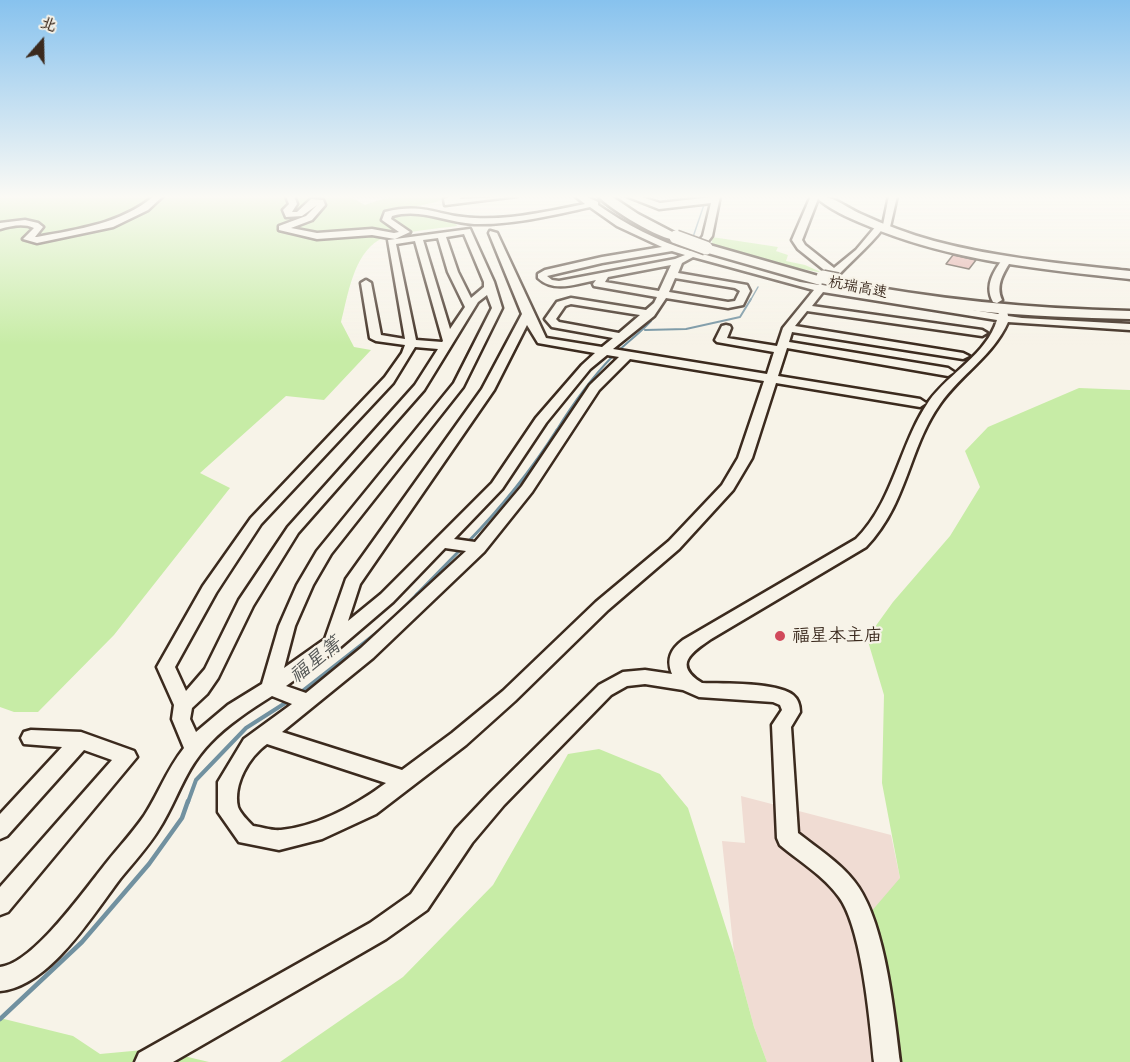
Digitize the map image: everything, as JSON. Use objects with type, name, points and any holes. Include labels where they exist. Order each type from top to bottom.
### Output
[{"type":"highway","name":"杭瑞高速","points":[[688,246],[693,252],[828,281],[970,306],[1036,312],[1130,315]]},
{"type":"highway","points":[[942,246],[1007,259],[1130,273]]},
{"type":"highway","points":[[962,246],[999,254],[1130,273]]},
{"type":"highway","name":"杭瑞高速","points":[[828,281],[969,302],[1130,310]]},
{"type":"street","points":[[194,750],[181,719],[183,705],[166,667],[209,590],[256,521],[389,380],[408,353],[411,343],[392,246]]},
{"type":"street","points":[[420,246],[446,343]]},
{"type":"street","points":[[445,246],[453,272],[470,307]]},
{"type":"street","points":[[293,695],[287,626],[305,585],[325,551],[459,384],[497,308],[473,246]]},
{"type":"street","points":[[498,246],[542,341],[772,377],[920,404]]},
{"type":"street","points":[[676,246],[693,252]]},
{"type":"street","points":[[699,246],[673,275],[650,314],[623,337],[618,352],[594,388],[497,486],[462,546],[387,598],[332,644],[265,735],[251,745],[228,782],[228,812],[247,835],[279,840],[315,832],[369,807],[459,739],[509,696],[602,606],[674,545],[728,487],[745,458],[788,328],[849,258],[865,246]]},
{"type":"street","points":[[800,246],[828,281],[1002,311],[1039,323],[1130,327]]},
{"type":"street","points":[[661,249],[693,252],[606,274],[553,284],[541,276],[545,273],[602,260],[661,249]]},
{"type":"street","points":[[687,683],[678,671],[676,661],[680,651],[861,543],[880,525],[926,416],[939,396],[993,339],[1004,324],[1002,311],[993,294],[993,287],[1007,259]]},
{"type":"street","points":[[584,302],[606,274]]},
{"type":"street","points":[[598,284],[734,305],[739,303],[745,291],[743,287],[737,285],[673,275]]},
{"type":"street","points":[[366,283],[376,338],[411,343],[446,343]]},
{"type":"street","points":[[183,705],[201,689],[212,673],[245,604],[293,530],[420,387],[470,307],[489,288]]},
{"type":"street","points":[[623,337],[556,325],[551,322],[551,317],[563,303],[584,302],[650,314]]},
{"type":"street","points":[[806,308],[982,333]]},
{"type":"street","points":[[332,644],[352,583],[488,390],[528,313]]},
{"type":"street","points":[[726,328],[721,340],[948,372]]},
{"type":"street","points":[[788,328],[963,356]]},
{"type":"street","points":[[0,979],[10,978],[36,961],[59,940],[152,822],[176,773],[203,738],[235,710],[293,695],[367,653],[462,546],[526,489],[550,435],[586,368],[618,352]]},
{"type":"street","points":[[148,1062],[378,931],[419,902],[464,836],[560,734],[605,690],[623,678],[645,677],[687,683],[699,690],[775,695],[787,700],[791,705],[791,712],[781,725],[788,838],[847,888],[855,903],[869,950],[887,1062]]},
{"type":"street","points":[[265,735],[405,780]]},
{"type":"street","points":[[0,904],[127,757],[81,740],[31,738]]},
{"type":"street","points":[[0,829],[81,740]]},
{"type":"shaded area","points":[[741,796],[891,835],[900,878],[898,1062],[767,1062],[754,1027],[734,953],[722,841],[745,843]]},
{"type":"green space","points":[[0,246],[372,246],[357,266],[341,322],[354,347],[371,350],[324,400],[286,396],[200,473],[230,488],[114,635],[38,712],[14,712],[0,707]]},
{"type":"green space","points":[[717,246],[778,247],[776,251],[788,255],[786,261],[805,265],[823,273],[782,265]]},
{"type":"green space","points":[[1079,388],[1130,390],[1130,1062],[898,1062],[870,913],[900,878],[882,783],[884,695],[867,638],[893,602],[950,536],[980,487],[965,451],[988,427]]},
{"type":"green space","points":[[599,749],[660,774],[688,808],[734,953],[754,1027],[767,1062],[280,1062],[403,977],[493,885],[568,754]]},
{"type":"green space","points":[[0,1018],[73,1036],[100,1054],[154,1049],[209,1062],[0,1062]]},
{"type":"building","points":[[953,255],[976,260],[969,269],[946,264]]},
{"type":"waterway","points":[[750,301],[758,287]]},
{"type":"waterway","points":[[645,330],[686,329],[740,317],[751,299]]},
{"type":"waterway","name":"福星箐","points":[[556,431],[597,373],[651,321]]},
{"type":"waterway","name":"福星箐","points":[[467,543],[515,489],[557,430]]},
{"type":"waterway","name":"福星箐","points":[[416,595],[463,547]]},
{"type":"waterway","name":"福星箐","points":[[398,614],[418,594]]},
{"type":"waterway","name":"福星箐","points":[[300,693],[378,632]]},
{"type":"waterway","name":"福星箐","points":[[188,802],[196,780],[246,728],[290,700]]},
{"type":"waterway","name":"福星箐","points":[[0,1019],[82,942],[149,864],[182,818],[188,801]]},
{"type":"place","name":"福星本主庙","points":[[780,636]]}]
